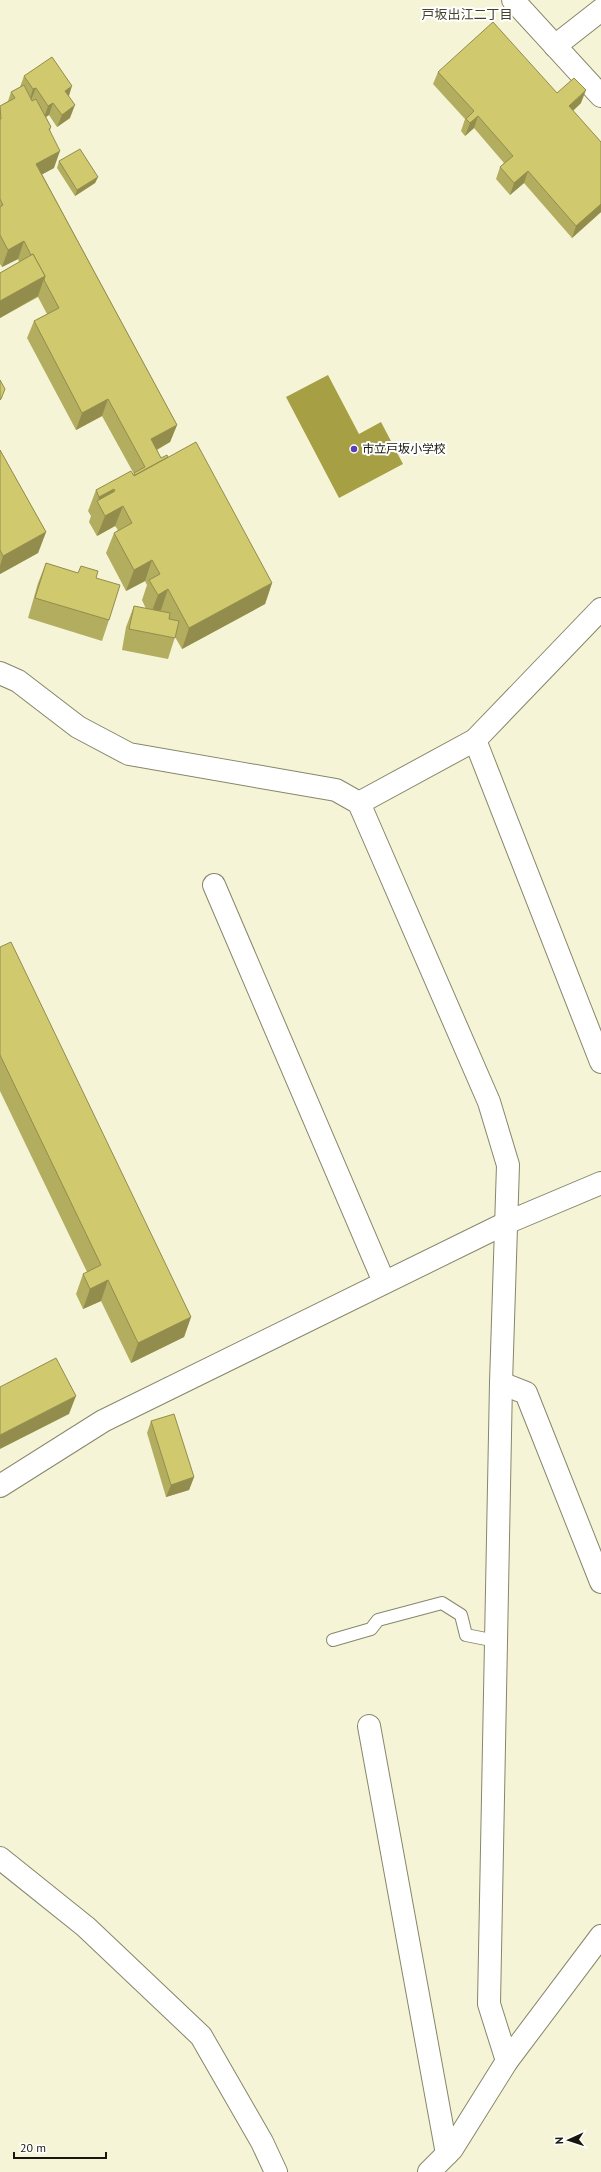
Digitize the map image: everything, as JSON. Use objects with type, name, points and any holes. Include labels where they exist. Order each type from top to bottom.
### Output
[{"type":"street","points":[[514,0],[601,96]]},
{"type":"street","points":[[555,46],[601,10]]},
{"type":"street","points":[[359,803],[475,740],[601,609]]},
{"type":"street","points":[[0,672],[18,681],[78,726],[129,754],[336,790],[359,803],[489,1102],[508,1165],[501,1383],[489,2004],[507,2061]]},
{"type":"street","points":[[475,740],[601,1062]]},
{"type":"street","points":[[214,885],[384,1282]]},
{"type":"street","points":[[0,1486],[103,1421],[506,1223],[601,1183]]},
{"type":"street","points":[[501,1383],[526,1393],[601,1582]]},
{"type":"street","points":[[369,1726],[447,2154]]},
{"type":"street","points":[[0,1858],[86,1927],[201,2036],[262,2142],[276,2172]]},
{"type":"street","points":[[428,2172],[452,2149],[507,2061],[601,1936]]},
{"type":"lane","points":[[333,1640],[371,1629],[378,1620],[442,1603],[461,1615],[466,1635],[496,1641]]},
{"type":"shaded area","name":"市立戸坂小学校","points":[[328,375],[359,434],[381,422],[403,464],[339,498],[286,397]]},
{"type":"building","points":[[493,22],[557,93],[574,78],[586,90],[569,106],[601,142],[601,204],[576,226],[528,171],[514,183],[500,167],[513,156],[478,116],[470,123],[466,119],[474,111],[438,72]]},
{"type":"building","points":[[52,57],[72,86],[65,91],[75,105],[62,115],[53,103],[48,106],[36,88],[33,89],[24,76]]},
{"type":"building","points":[[24,85],[32,101],[36,99],[51,127],[49,129],[60,151],[36,164],[177,425],[151,439],[161,458],[167,455],[168,457],[135,475],[134,473],[145,467],[108,399],[82,413],[34,321],[59,308],[44,280],[45,276],[33,254],[31,255],[24,241],[8,250],[0,235],[0,207],[3,205],[0,199],[0,106],[15,98],[11,92]]},
{"type":"building","points":[[80,149],[98,177],[77,190],[59,161]]},
{"type":"building","points":[[33,254],[45,276],[0,301],[0,273]]},
{"type":"building","points":[[0,380],[5,389],[0,400]]},
{"type":"building","points":[[196,442],[272,583],[189,628],[168,589],[158,595],[149,580],[160,574],[152,560],[134,570],[114,533],[132,523],[123,506],[105,516],[97,501],[115,491],[114,489],[99,497],[96,490],[131,471],[134,476]]},
{"type":"building","points":[[0,450],[46,532],[3,556],[0,550]]},
{"type":"building","points":[[46,563],[78,573],[81,566],[98,571],[96,578],[120,585],[109,620],[35,598]]},
{"type":"building","points":[[134,606],[170,613],[169,619],[179,621],[175,638],[129,629]]},
{"type":"building","points":[[11,942],[191,1317],[138,1343],[108,1280],[90,1289],[83,1274],[101,1265],[0,1055],[0,947]]},
{"type":"building","points":[[56,1358],[76,1396],[0,1435],[0,1387]]},
{"type":"building","points":[[174,1414],[194,1477],[171,1485],[151,1421]]},
{"type":"place","name":"市立戸坂小学校","points":[[354,449]]},
{"type":"district","name":"戸坂出江二丁目","points":[[467,14]]}]
